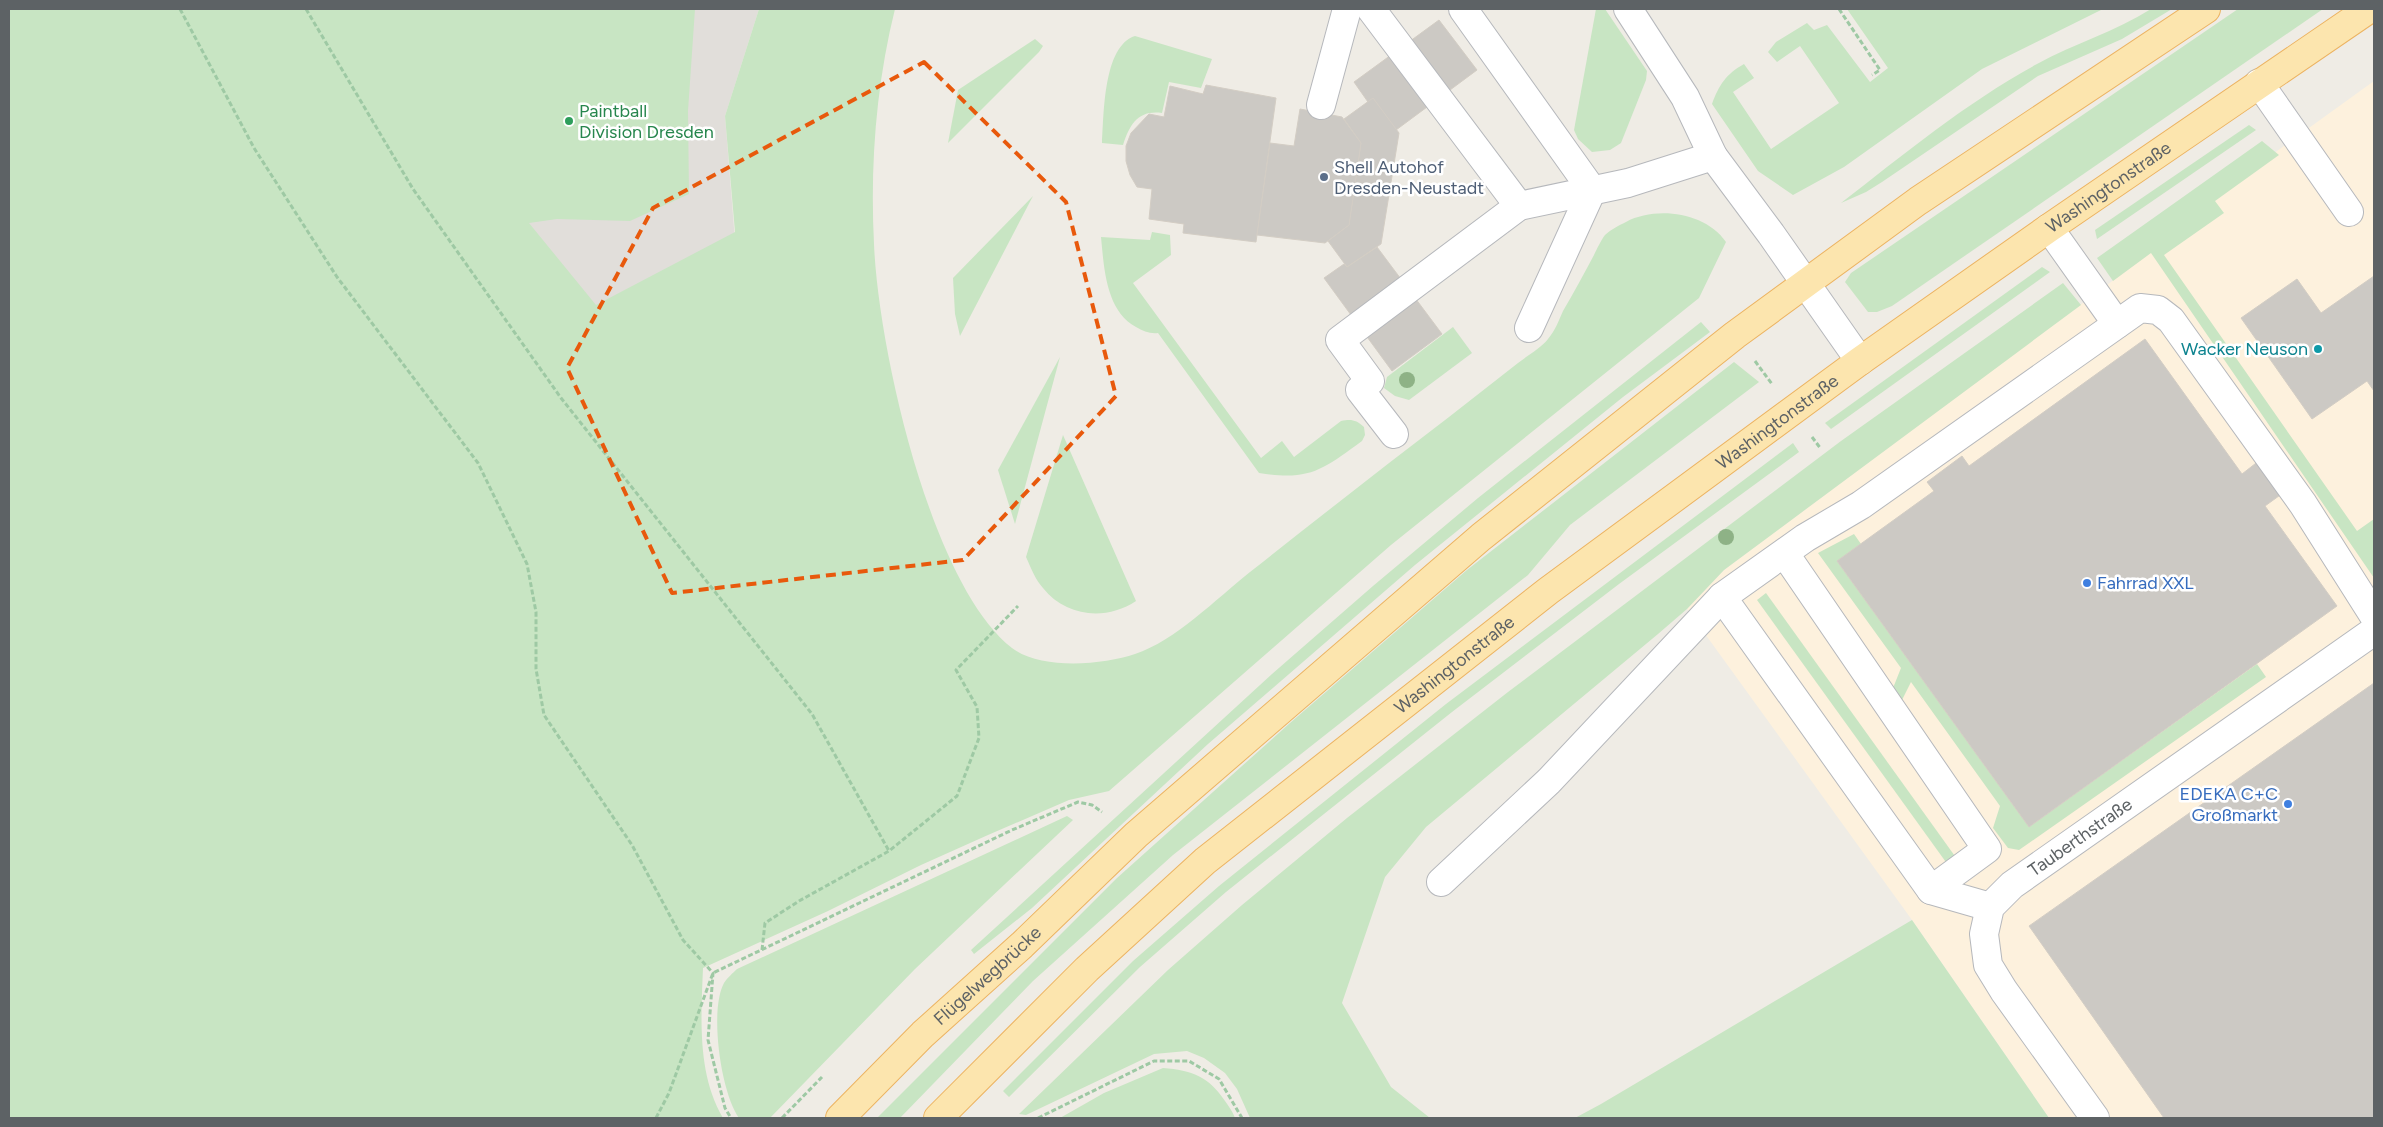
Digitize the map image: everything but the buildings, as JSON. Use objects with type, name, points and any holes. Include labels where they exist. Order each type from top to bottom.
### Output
[{"type":"main road","points":[[1735,335],[1918,201],[2206,9]]},
{"type":"main road","name":"Washingtonstraße","points":[[938,1118],[1087,969],[1205,861],[1548,591],[1860,361],[2259,83],[2369,13]]},
{"type":"main road","name":"Flügelwegbrücke","points":[[846,1112],[923,1034],[1022,945],[1136,835],[1481,537],[1735,335]]},
{"type":"street","points":[[1321,105],[1348,9]]},
{"type":"street","points":[[1372,9],[1519,206]]},
{"type":"street","points":[[1463,9],[1592,190]]},
{"type":"street","points":[[1628,9],[1685,97],[1713,156],[1807,284],[1860,361]]},
{"type":"street","points":[[2259,83],[2349,212]]},
{"type":"street","points":[[1394,434],[1360,390],[1370,381],[1340,340],[1519,206],[1628,182],[1713,156]]},
{"type":"street","points":[[1529,328],[1592,190]]},
{"type":"street","points":[[2049,228],[2117,324]]},
{"type":"street","points":[[1441,882],[1549,781],[1722,597],[1784,554],[1861,505],[2140,308],[2158,310],[2171,320],[2303,504],[2374,616]]},
{"type":"street","points":[[1784,554],[2012,885]]},
{"type":"street","points":[[1722,597],[1931,890],[1990,907],[1984,934],[1988,965],[2004,991],[2096,1118]]},
{"type":"street","name":"Tauberthstraße","points":[[1990,907],[2012,885],[2374,631]]},
{"type":"street","points":[[1931,890],[1987,849]]},
{"type":"path","points":[[180,9],[254,148],[337,277],[478,463],[527,564],[536,612],[536,669],[544,714],[632,845],[683,940],[713,973],[708,1040],[724,1108],[731,1118]]},
{"type":"path","points":[[306,9],[413,189],[561,398],[812,714],[889,851]]},
{"type":"path","points":[[1839,9],[1880,70],[1872,75]]},
{"type":"path","points":[[1735,335],[1821,449]]},
{"type":"path","points":[[762,950],[765,922],[889,851],[957,796],[979,738],[977,706],[956,670],[1018,606]]},
{"type":"path","points":[[656,1118],[669,1093],[713,973],[1012,830],[1078,802],[1092,805],[1102,812]]},
{"type":"path","points":[[1038,1118],[1154,1062],[1189,1061],[1219,1079],[1242,1118]]},
{"type":"path","points":[[782,1118],[822,1077]]},
{"type":"highlighted area","points":[[924,62],[1066,202],[1116,396],[963,560],[672,593],[567,368],[653,208]]},
{"type":"shaded area","points":[[330,9],[759,9],[725,116],[751,440],[686,526]]},
{"type":"shaded area","points":[[2374,81],[2374,1118],[2049,1118],[1912,920],[1687,609],[1724,570],[2150,253],[2277,151]]},
{"type":"green space","points":[[9,9],[695,9],[688,111],[689,194],[630,221],[557,219],[529,223],[596,305],[735,232],[725,116],[759,9],[895,9],[888,38],[879,96],[874,155],[873,215],[878,288],[898,400],[914,460],[933,519],[956,572],[983,616],[1012,648],[1024,655],[1039,660],[1089,663],[1122,658],[1150,648],[1165,640],[1195,618],[1250,572],[1542,346],[1555,329],[1602,239],[1612,229],[1638,217],[1665,213],[1693,218],[1706,224],[1726,242],[1699,298],[1391,545],[1109,791],[1069,800],[988,835],[703,968],[702,1045],[709,1083],[723,1118],[9,1118]]},
{"type":"green space","points":[[1596,9],[1605,9],[1647,71],[1646,80],[1621,143],[1610,150],[1592,152],[1578,139],[1574,130]]},
{"type":"green space","points":[[1847,9],[2103,9],[1982,69],[1844,167],[1793,195],[1758,171],[1712,104],[1717,91],[1724,81],[1732,72],[1744,64],[1754,78],[1733,92],[1771,149],[1839,103],[1800,46],[1777,62],[1768,52],[1776,42],[1807,23],[1814,30],[1827,25],[1870,82],[1888,68]]},
{"type":"green space","points":[[2151,9],[2172,9],[2122,39],[2038,76],[1882,182],[1866,192],[1841,203],[1936,129],[2011,79],[2051,57]]},
{"type":"green space","points":[[2238,9],[2323,9],[1892,306],[1877,312],[1868,312],[1845,282],[1851,273]]},
{"type":"green space","points":[[1135,36],[1212,59],[1201,88],[1169,82],[1162,113],[1147,114],[1136,120],[1123,145],[1102,143],[1105,99],[1111,67],[1124,42]]},
{"type":"green space","points":[[1035,39],[1043,46],[1039,52],[948,143],[958,90]]},
{"type":"green space","points":[[2249,125],[2256,130],[2097,239],[2095,230]]},
{"type":"green space","points":[[2262,141],[2279,155],[2215,201],[2224,213],[2164,255],[2357,531],[2374,519],[2374,578],[2151,253],[2113,281],[2097,258]]},
{"type":"green space","points":[[1033,196],[960,336],[955,314],[953,278]]},
{"type":"green space","points":[[1152,232],[1170,235],[1171,255],[1133,283],[1261,458],[1282,441],[1294,457],[1341,421],[1354,421],[1364,427],[1365,435],[1362,441],[1315,471],[1291,475],[1259,473],[1158,333],[1144,331],[1126,320],[1118,311],[1113,300],[1105,275],[1101,237],[1150,240]]},
{"type":"green space","points":[[2042,267],[2050,272],[1831,429],[1825,423]]},
{"type":"green space","points":[[2063,283],[2081,305],[1724,570],[1687,609],[1426,827],[1385,877],[1342,1003],[1391,1087],[1430,1118],[1250,1118],[1237,1089],[1225,1073],[1204,1058],[1187,1051],[1154,1054],[1026,1115],[1019,1114],[1168,970],[1242,905],[1347,818],[1508,692],[1841,441]]},
{"type":"green space","points":[[1701,322],[1710,332],[1623,397],[1415,565],[1208,744],[1032,908],[974,954],[971,950],[1272,674],[1373,586],[1478,498]]},
{"type":"green space","points":[[1453,327],[1472,353],[1409,400],[1395,396],[1384,388],[1387,377]]},
{"type":"green space","points":[[1060,357],[1015,524],[998,470]]},
{"type":"green space","points":[[1734,362],[1759,382],[1570,525],[1528,575],[1173,855],[1033,981],[900,1118],[877,1118],[1117,878],[1290,723],[1467,570]]},
{"type":"green space","points":[[1063,435],[1136,601],[1112,611],[1087,613],[1063,605],[1052,598],[1040,585],[1026,557]]},
{"type":"green space","points":[[1793,443],[1799,452],[1619,584],[1452,712],[1226,892],[1140,967],[1009,1097],[1003,1091],[1133,961],[1219,886],[1446,704]]},
{"type":"green space","points":[[1854,534],[1861,544],[1837,561],[2029,827],[2257,664],[2266,677],[2019,850],[2008,848],[1993,828],[2000,806],[1911,682],[1902,700],[1893,688],[1901,668],[1818,553]]},
{"type":"green space","points":[[1766,593],[1957,859],[1948,865],[1757,600]]},
{"type":"green space","points":[[1067,816],[1073,820],[915,969],[770,1118],[739,1118],[727,1090],[722,1072],[717,1031],[717,1012],[720,996],[728,977],[737,969]]},
{"type":"green space","points":[[1912,920],[2049,1118],[1575,1118],[1601,1104]]},
{"type":"green space","points":[[1163,1068],[1199,1076],[1219,1093],[1235,1118],[1060,1118],[1104,1093]]},
{"type":"place","name":"Paintball Division Dresden","points":[[569,121]]},
{"type":"place","name":"Shell Autohof Dresden-Neustadt","points":[[1324,177]]},
{"type":"place","name":"Wacker Neuson","points":[[2318,349]]},
{"type":"place","name":"Fahrrad XXL","points":[[2087,583]]},
{"type":"place","name":"EDEKA C+C Großmarkt","points":[[2288,804]]}]
